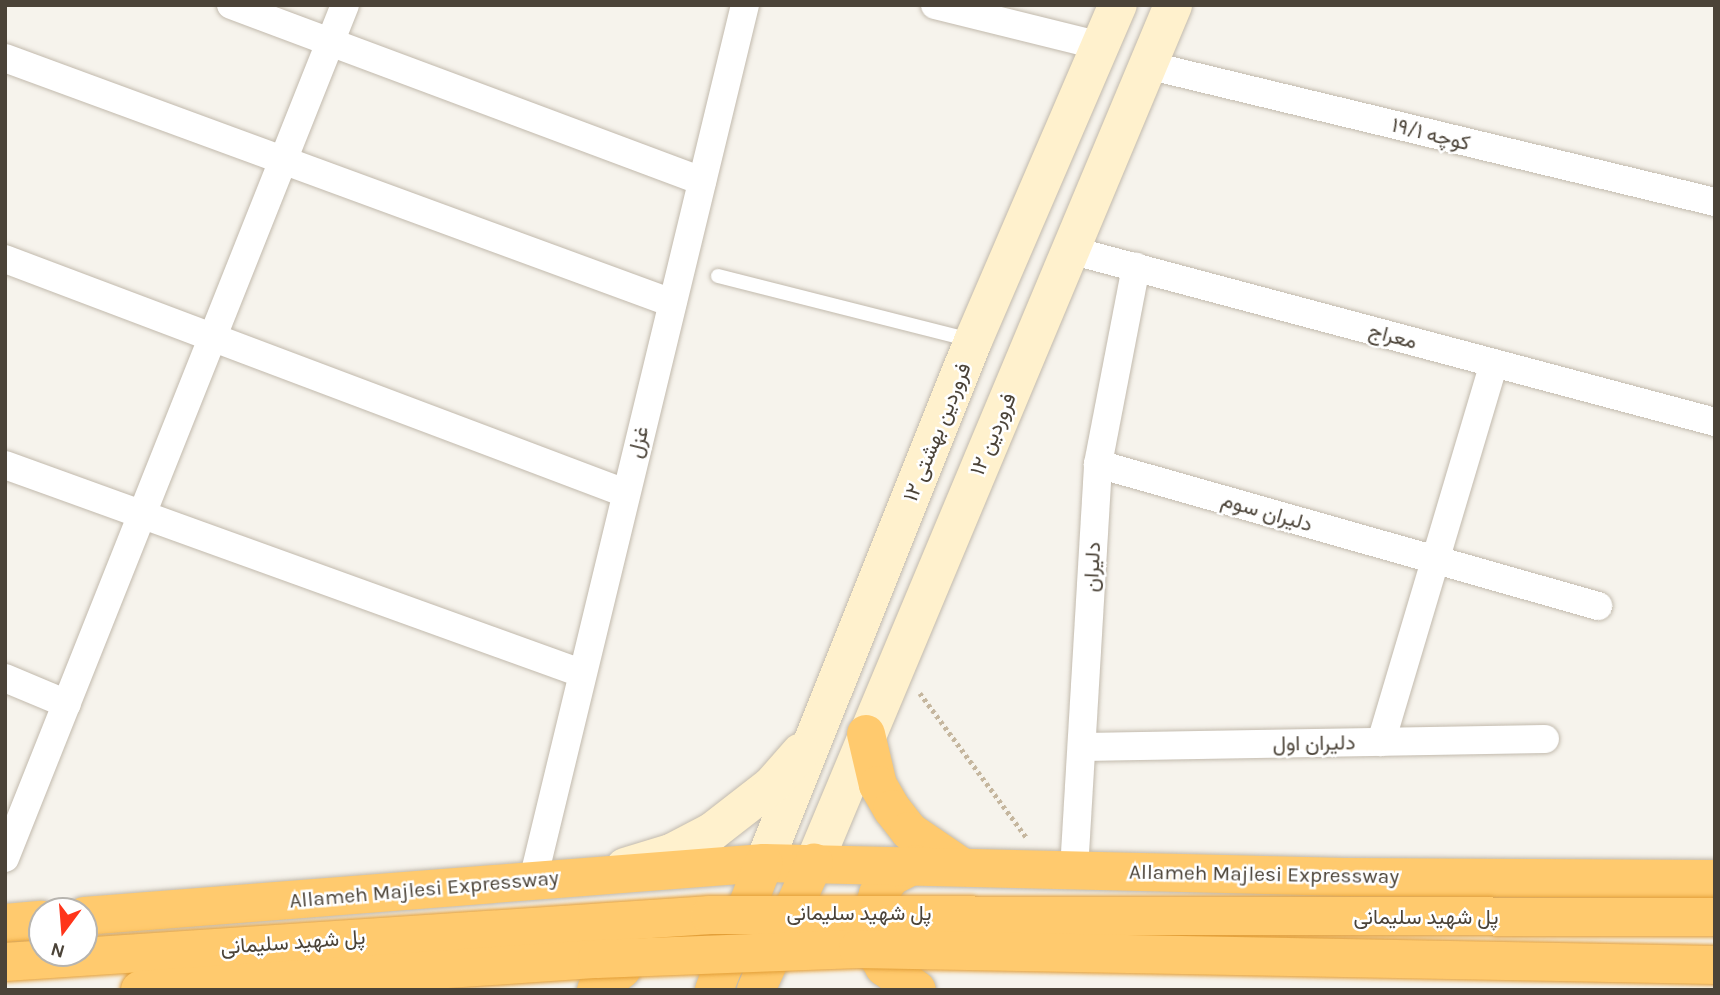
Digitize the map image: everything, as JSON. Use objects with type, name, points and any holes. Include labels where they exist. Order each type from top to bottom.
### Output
[{"type":"highway","points":[[866,734],[878,785],[892,809],[909,831],[959,865]]},
{"type":"highway","points":[[714,990],[764,863]]},
{"type":"highway","name":"Allameh Majlesi Expressway","points":[[98,915],[764,863],[1715,879]]},
{"type":"highway","points":[[756,990],[814,863]]},
{"type":"highway","points":[[916,864],[892,876],[878,894],[870,921],[872,945],[884,967],[917,990]]},
{"type":"highway","points":[[591,875],[608,894],[628,927],[622,969],[596,990]]},
{"type":"highway","name":"پل شهید سلیمانی","points":[[5,962],[710,915],[1715,917]]},
{"type":"highway","points":[[5,923],[28,921]]},
{"type":"highway","name":"پل شهید سلیمانی","points":[[140,990],[597,959],[858,949],[1715,965]]},
{"type":"street","points":[[231,5],[702,181]]},
{"type":"street","points":[[5,858],[13,817],[67,704],[345,5]]},
{"type":"street","name":"غزل","points":[[533,880],[745,5]]},
{"type":"street","points":[[935,5],[1101,46]]},
{"type":"street","name":"۱۲ فروردین بهشتی","points":[[764,863],[973,341],[1118,5]]},
{"type":"street","name":"۱۲ فروردین","points":[[814,863],[1173,5]]},
{"type":"street","points":[[5,58],[672,303]]},
{"type":"street","name":"کوچه ۱۹/۱","points":[[1147,65],[1715,202]]},
{"type":"street","name":"معراج","points":[[1070,250],[1715,422]]},
{"type":"street","points":[[5,259],[625,493]]},
{"type":"street","name":"دلیران","points":[[1061,869],[1083,747],[1098,464],[1136,267]]},
{"type":"street","points":[[1381,742],[1494,363]]},
{"type":"street","name":"دلیران سوم","points":[[1098,464],[1598,606]]},
{"type":"street","points":[[5,465],[581,673]]},
{"type":"street","points":[[5,678],[67,704]]},
{"type":"street","points":[[591,875],[671,853],[713,831],[772,785],[815,736]]},
{"type":"street","name":"دلیران اول","points":[[1083,747],[1545,739]]},
{"type":"lane","points":[[718,276],[973,341]]},
{"type":"path","points":[[897,661],[1061,869]]}]
